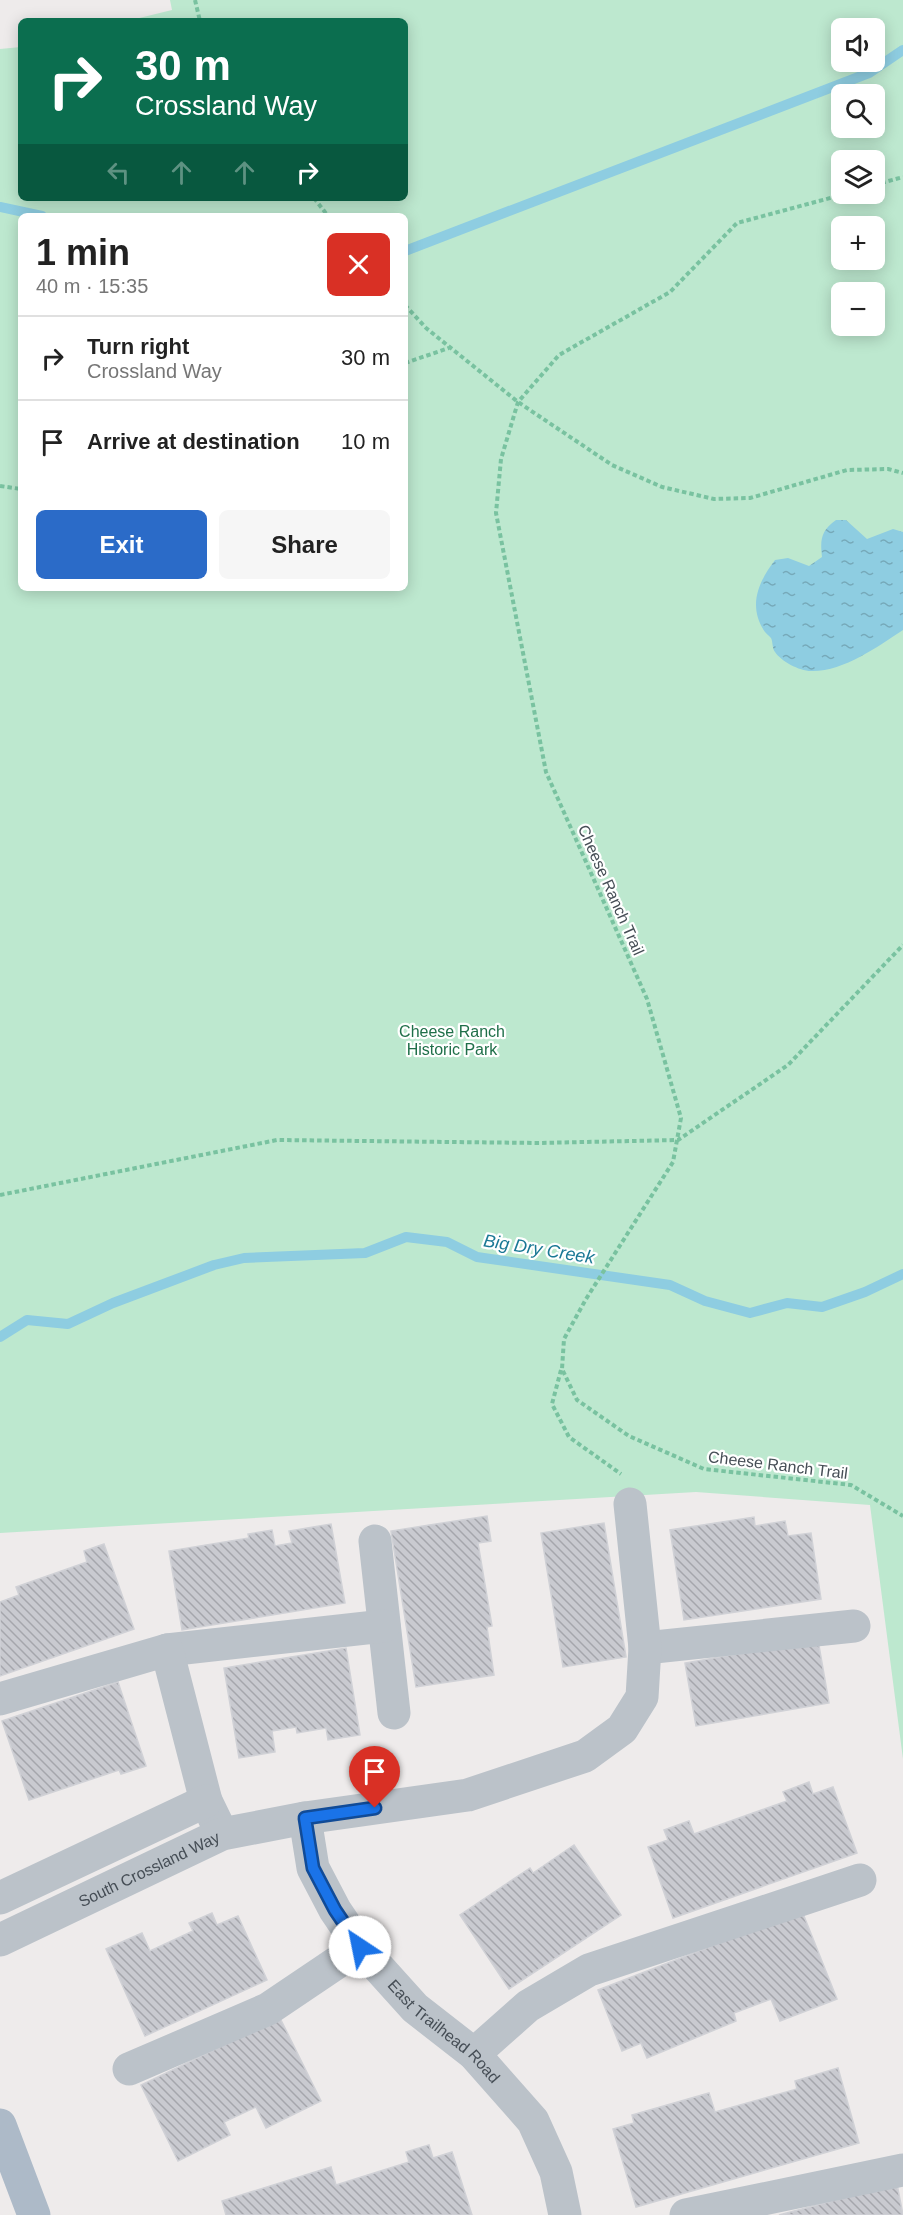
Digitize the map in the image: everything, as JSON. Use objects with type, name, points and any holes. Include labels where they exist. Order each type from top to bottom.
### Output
[{"type":"main road","points":[[0,2126],[34,2215]]},
{"type":"street","name":"South Crossland Way","points":[[0,1940],[222,1834],[305,1818],[468,1795],[585,1756],[622,1729],[642,1697],[645,1648],[630,1504]]},
{"type":"street","points":[[375,1541],[394,1713]]},
{"type":"street","points":[[0,1699],[167,1650],[384,1626]]},
{"type":"street","points":[[645,1648],[854,1626]]},
{"type":"street","points":[[167,1650],[206,1801],[222,1834]]},
{"type":"street","points":[[0,1898],[206,1801]]},
{"type":"street","name":"East Trailhead Road","points":[[305,1818],[313,1868],[335,1910],[360,1947],[414,2008],[474,2054],[533,2121],[556,2172],[565,2215]]},
{"type":"street","points":[[474,2054],[528,2006],[589,1970],[861,1880]]},
{"type":"street","points":[[129,2069],[268,2009],[360,1947]]},
{"type":"street","points":[[687,2215],[731,2210],[903,2170]]},
{"type":"path","points":[[195,0],[199,18]]},
{"type":"path","points":[[885,182],[903,177]]},
{"type":"path","name":"Cheese Ranch Trail","points":[[831,198],[737,224],[670,292],[559,355],[518,402],[501,459],[496,513],[546,772],[647,999],[681,1118],[674,1162],[586,1299],[564,1339],[562,1369],[577,1401],[629,1436],[704,1469],[851,1485],[903,1516]]},
{"type":"path","points":[[316,201],[326,213]]},
{"type":"path","points":[[408,308],[426,328],[518,402],[612,465],[662,487],[714,499],[750,498],[847,470],[888,470],[903,473]]},
{"type":"path","points":[[408,362],[450,347]]},
{"type":"path","points":[[0,486],[18,489]]},
{"type":"path","points":[[0,1195],[277,1140],[538,1143],[678,1140],[788,1065],[903,945]]},
{"type":"path","points":[[562,1369],[552,1404],[569,1437],[625,1477],[630,1504]]},
{"type":"green space","name":"Cheese Ranch Historic Park","points":[[170,0],[903,0],[903,1759],[870,1505],[696,1492],[0,1533],[0,49],[18,47],[18,201],[408,201],[408,18],[139,18],[172,10]]},
{"type":"water","points":[[836,520],[846,520],[867,539],[893,529],[903,532],[903,630],[871,651],[847,663],[823,670],[806,671],[781,659],[773,649],[771,638],[765,632],[757,613],[757,594],[764,576],[775,560],[788,558],[809,566],[822,557],[823,536],[827,528]]},
{"type":"building","points":[[487,1516],[491,1541],[478,1543],[492,1626],[487,1627],[494,1675],[416,1687],[391,1531]]},
{"type":"building","points":[[754,1517],[755,1526],[785,1521],[788,1536],[811,1533],[821,1599],[684,1620],[670,1530]]},
{"type":"building","points":[[604,1523],[626,1657],[563,1667],[541,1533]]},
{"type":"building","points":[[331,1524],[345,1603],[182,1630],[169,1551],[249,1538],[248,1534],[272,1530],[275,1546],[292,1543],[289,1531]]},
{"type":"building","points":[[104,1544],[134,1629],[0,1676],[0,1602],[19,1595],[16,1587],[87,1562],[84,1551]]},
{"type":"building","points":[[818,1640],[829,1703],[696,1726],[685,1663]]},
{"type":"building","points":[[346,1648],[360,1735],[328,1740],[326,1728],[297,1733],[296,1727],[272,1731],[275,1752],[239,1758],[224,1668]]},
{"type":"building","points":[[118,1682],[146,1766],[121,1774],[119,1770],[29,1800],[2,1721]]},
{"type":"building","points":[[809,1782],[813,1794],[833,1787],[857,1853],[673,1918],[648,1847],[668,1840],[664,1830],[689,1821],[694,1834],[787,1801],[783,1792]]},
{"type":"building","points":[[574,1845],[621,1915],[509,1989],[460,1915],[530,1868],[533,1873]]},
{"type":"building","points":[[802,1911],[837,1999],[780,2021],[771,1999],[734,2013],[736,2021],[647,2058],[641,2043],[622,2051],[598,1990]]},
{"type":"building","points":[[212,1913],[217,1925],[238,1916],[267,1980],[145,2036],[106,1949],[142,1933],[150,1951],[193,1931],[189,1923]]},
{"type":"building","points":[[280,2018],[321,2101],[266,2128],[256,2107],[224,2122],[230,2135],[178,2161],[141,2085]]},
{"type":"building","points":[[838,2068],[859,2143],[636,2207],[613,2129],[634,2123],[632,2115],[709,2093],[715,2112],[797,2089],[795,2081]]},
{"type":"building","points":[[429,2145],[433,2158],[452,2152],[472,2215],[226,2215],[222,2201],[331,2167],[336,2185],[409,2162],[406,2152]]},
{"type":"building","points":[[897,2184],[903,2215],[779,2215]]},
{"type":"waterway","points":[[408,250],[869,73],[903,50]]},
{"type":"waterway","points":[[0,207],[28,213]]},
{"type":"waterway","name":"Big Dry Creek","points":[[0,1337],[27,1320],[68,1324],[113,1303],[214,1265],[244,1258],[365,1253],[406,1237],[447,1242],[477,1257],[670,1285],[705,1301],[750,1313],[787,1303],[822,1307],[865,1292],[903,1274]]},
{"type":"route","points":[[360,1947],[335,1910],[313,1868],[305,1818],[375,1808]]}]
